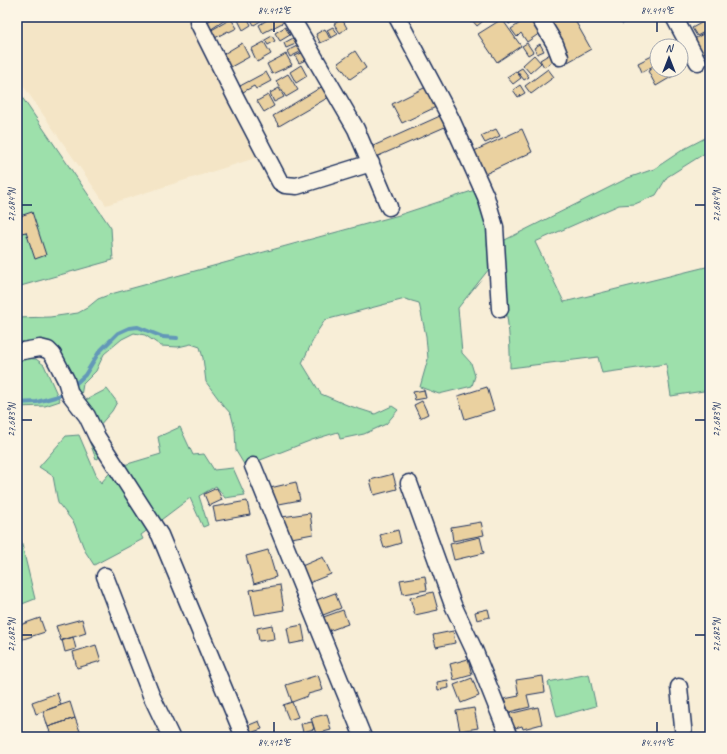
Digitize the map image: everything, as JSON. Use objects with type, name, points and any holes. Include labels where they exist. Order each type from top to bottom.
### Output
[{"type":"street","points":[[291,17],[356,129],[389,207]]},
{"type":"street","points":[[397,17],[451,120],[486,197],[495,228],[500,309]]},
{"type":"street","points":[[674,17],[698,62]]},
{"type":"street","points":[[541,18],[560,57]]},
{"type":"street","points":[[198,22],[280,182],[284,185],[297,186],[371,163]]},
{"type":"street","points":[[17,352],[40,348],[48,350],[53,355],[68,387],[97,437],[160,535],[244,737]]},
{"type":"street","points":[[253,466],[363,737]]},
{"type":"street","points":[[409,483],[453,604],[509,737]]},
{"type":"street","points":[[105,576],[151,695],[171,737]]},
{"type":"street","points":[[679,687],[684,737]]},
{"type":"shaded area","points":[[35,17],[192,17],[268,154],[106,205],[17,77],[17,25]]},
{"type":"green space","points":[[17,90],[111,228],[113,260],[17,287]]},
{"type":"green space","points":[[710,134],[710,150],[667,177],[656,195],[635,204],[619,205],[535,242],[564,302],[710,266],[710,390],[671,396],[666,364],[602,373],[598,357],[510,368],[509,332],[498,272],[489,269],[458,308],[462,353],[471,363],[475,376],[472,386],[439,394],[420,387],[428,359],[426,336],[419,303],[405,299],[325,320],[317,332],[302,363],[321,394],[347,405],[375,414],[392,406],[398,410],[386,424],[364,434],[340,439],[338,432],[312,440],[245,466],[236,451],[235,430],[231,414],[206,382],[200,347],[191,344],[178,347],[161,346],[145,335],[134,333],[122,339],[104,354],[96,371],[83,384],[81,396],[86,400],[107,389],[117,402],[112,411],[99,426],[111,453],[96,459],[78,411],[65,401],[47,360],[42,355],[17,354],[17,318],[50,317],[78,313],[98,299],[111,294],[399,215],[478,189],[495,245],[628,178],[654,169]]},
{"type":"green space","points":[[17,359],[36,359],[44,365],[60,401],[45,406],[17,407]]},
{"type":"green space","points":[[180,427],[193,455],[204,454],[214,470],[233,468],[245,495],[225,498],[216,486],[199,496],[208,525],[203,527],[190,498],[141,535],[143,539],[94,565],[85,551],[74,523],[58,503],[53,476],[39,467],[66,436],[79,435],[101,483],[114,468],[161,454],[158,437]]},
{"type":"green space","points":[[17,524],[35,599],[17,606]]},
{"type":"green space","points":[[589,674],[596,706],[557,717],[548,682]]},
{"type":"building","points":[[203,17],[211,17],[212,18],[205,22]]},
{"type":"building","points":[[215,17],[223,17],[225,20],[207,32],[203,25]]},
{"type":"building","points":[[247,17],[251,25],[243,30],[238,20]]},
{"type":"building","points":[[267,17],[254,25],[250,18]]},
{"type":"building","points":[[272,17],[281,17],[284,22],[263,33],[259,25]]},
{"type":"building","points":[[304,17],[315,17],[307,22]]},
{"type":"building","points":[[474,17],[488,17],[477,26],[471,19]]},
{"type":"building","points":[[504,17],[520,17],[509,24]]},
{"type":"building","points":[[529,17],[540,33],[527,42],[521,33],[517,37],[511,29]]},
{"type":"building","points":[[554,17],[573,17],[591,49],[568,62],[545,22]]},
{"type":"building","points":[[619,17],[634,17],[622,24]]},
{"type":"building","points":[[710,18],[710,34],[708,30],[697,36],[692,28]]},
{"type":"building","points":[[231,19],[237,28],[213,39],[208,32]]},
{"type":"building","points":[[342,19],[347,28],[340,33],[334,24]]},
{"type":"building","points":[[502,19],[521,46],[497,62],[478,34]]},
{"type":"building","points":[[285,27],[290,35],[280,41],[275,33]]},
{"type":"building","points":[[333,27],[338,34],[331,38],[327,30]]},
{"type":"building","points":[[325,29],[330,39],[320,43],[316,34]]},
{"type":"building","points":[[707,32],[710,38],[710,50],[701,54],[694,39]]},
{"type":"building","points":[[272,36],[275,41],[268,45],[265,40]]},
{"type":"building","points":[[295,37],[298,43],[286,48],[284,43]]},
{"type":"building","points":[[264,42],[271,54],[257,62],[251,49]]},
{"type":"building","points":[[242,43],[249,57],[229,68],[222,55]]},
{"type":"building","points":[[527,43],[533,52],[528,55],[522,46]]},
{"type":"building","points":[[301,44],[304,50],[290,57],[287,51]]},
{"type":"building","points":[[540,44],[544,51],[537,54],[534,48]]},
{"type":"building","points":[[306,51],[310,58],[299,63],[295,56]]},
{"type":"building","points":[[355,51],[366,68],[350,79],[338,63]]},
{"type":"building","points":[[555,51],[559,58],[544,67],[540,60]]},
{"type":"building","points":[[286,54],[292,65],[272,74],[267,64]]},
{"type":"building","points":[[534,55],[541,63],[530,73],[523,65]]},
{"type":"building","points":[[649,58],[649,68],[642,72],[638,63]]},
{"type":"building","points":[[301,65],[307,76],[296,83],[290,72]]},
{"type":"building","points":[[522,68],[529,77],[524,80],[517,71]]},
{"type":"building","points":[[548,69],[554,77],[531,94],[525,86]]},
{"type":"building","points":[[516,71],[521,78],[513,84],[507,77]]},
{"type":"building","points":[[266,72],[271,81],[256,89],[254,86],[243,92],[240,86]]},
{"type":"building","points":[[288,74],[298,90],[286,97],[276,81]]},
{"type":"building","points":[[652,78],[670,78],[656,86]]},
{"type":"building","points":[[520,85],[525,93],[518,97],[513,90]]},
{"type":"building","points":[[323,86],[329,97],[279,126],[273,116]]},
{"type":"building","points":[[426,87],[436,107],[402,123],[392,104]]},
{"type":"building","points":[[279,88],[284,97],[274,102],[270,93]]},
{"type":"building","points":[[268,95],[274,106],[264,112],[257,101]]},
{"type":"building","points":[[440,116],[445,127],[376,157],[371,147]]},
{"type":"building","points":[[496,129],[500,136],[485,143],[481,136]]},
{"type":"building","points":[[522,129],[532,152],[485,174],[474,151]]},
{"type":"building","points":[[32,212],[46,255],[35,259],[26,232],[17,234],[17,217]]},
{"type":"building","points":[[487,387],[494,410],[465,419],[458,396]]},
{"type":"building","points":[[424,390],[426,398],[415,400],[413,392]]},
{"type":"building","points":[[422,401],[428,414],[420,418],[414,405]]},
{"type":"building","points":[[393,474],[397,489],[374,495],[370,480]]},
{"type":"building","points":[[296,482],[300,500],[274,505],[270,488]]},
{"type":"building","points":[[217,488],[222,500],[209,506],[204,494]]},
{"type":"building","points":[[247,501],[250,515],[216,521],[213,507]]},
{"type":"building","points":[[310,513],[313,534],[286,539],[282,517]]},
{"type":"building","points":[[481,522],[484,535],[453,541],[451,527]]},
{"type":"building","points":[[398,530],[401,543],[384,548],[380,535]]},
{"type":"building","points":[[480,537],[484,553],[454,560],[450,544]]},
{"type":"building","points":[[268,550],[276,577],[254,584],[246,556]]},
{"type":"building","points":[[323,557],[331,574],[304,585],[297,568]]},
{"type":"building","points":[[425,576],[427,590],[403,594],[400,580]]},
{"type":"building","points":[[280,585],[284,610],[255,615],[250,590]]},
{"type":"building","points":[[433,592],[438,610],[415,615],[410,598]]},
{"type":"building","points":[[335,593],[341,608],[318,617],[311,602]]},
{"type":"building","points":[[488,609],[490,617],[477,620],[475,612]]},
{"type":"building","points":[[343,610],[348,624],[323,633],[318,619]]},
{"type":"building","points":[[40,618],[45,632],[17,641],[17,626]]},
{"type":"building","points":[[82,619],[86,633],[61,641],[56,626]]},
{"type":"building","points":[[272,625],[274,639],[259,641],[257,628]]},
{"type":"building","points":[[302,625],[305,641],[290,644],[287,628]]},
{"type":"building","points":[[453,631],[455,643],[436,647],[433,635]]},
{"type":"building","points":[[73,637],[76,649],[65,652],[62,640]]},
{"type":"building","points":[[96,645],[101,661],[77,668],[73,652]]},
{"type":"building","points":[[468,659],[472,675],[454,680],[450,664]]},
{"type":"building","points":[[318,675],[323,690],[308,694],[308,696],[292,702],[286,685]]},
{"type":"building","points":[[543,676],[545,692],[527,695],[530,707],[509,712],[504,699],[519,696],[516,680]]},
{"type":"building","points":[[472,678],[479,696],[461,703],[454,685]]},
{"type":"building","points":[[448,680],[449,688],[438,690],[437,682]]},
{"type":"building","points":[[57,693],[61,705],[36,714],[32,702]]},
{"type":"building","points":[[70,702],[75,718],[48,727],[43,711]]},
{"type":"building","points":[[292,702],[298,717],[289,720],[283,705]]},
{"type":"building","points":[[538,707],[542,724],[523,729],[522,726],[512,729],[509,714]]},
{"type":"building","points":[[474,708],[478,728],[460,731],[456,711]]},
{"type":"building","points":[[327,714],[331,730],[316,734],[311,718]]},
{"type":"building","points":[[75,718],[81,734],[71,737],[52,737],[48,727]]},
{"type":"building","points":[[259,721],[262,729],[244,735],[242,728]]},
{"type":"building","points":[[312,722],[314,729],[303,732],[301,724]]},
{"type":"waterway","points":[[72,387],[85,375],[99,352],[118,333],[129,328],[138,327],[163,337],[177,338]]},
{"type":"waterway","points":[[17,403],[37,402],[65,393]]}]
